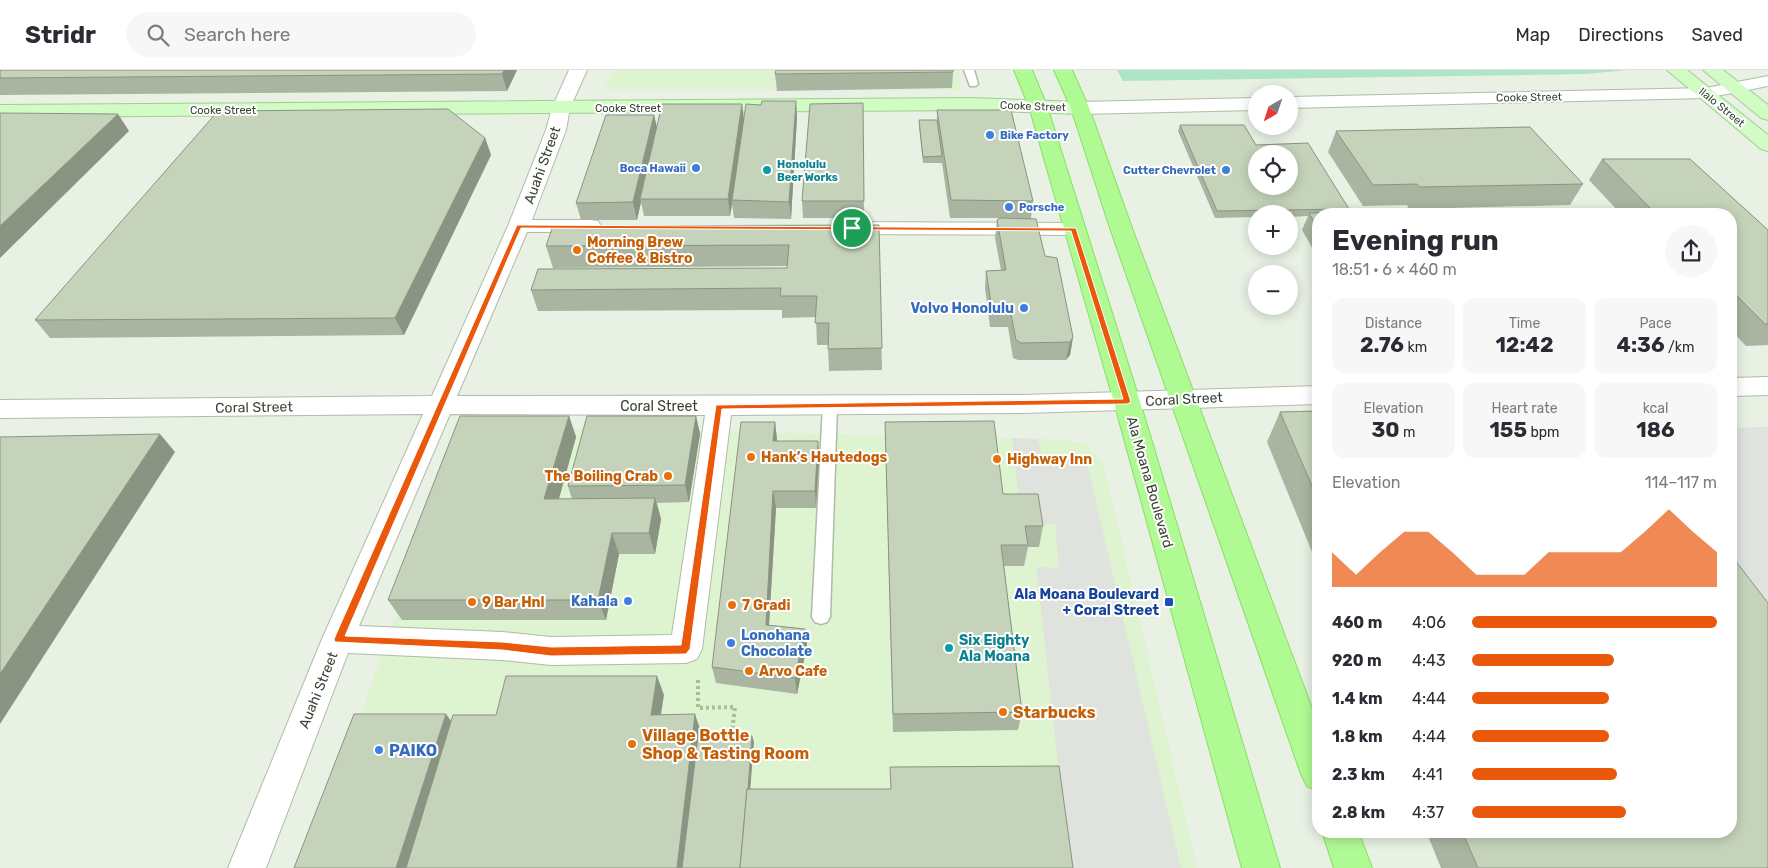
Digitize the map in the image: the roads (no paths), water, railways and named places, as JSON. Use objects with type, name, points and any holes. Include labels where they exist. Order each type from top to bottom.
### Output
[{"type":"main road","name":"Ala Moana Boulevard","points":[[1023,70],[1038,106],[1127,402],[1261,868]]},
{"type":"main road","points":[[1063,70],[1080,108],[1182,398],[1312,755]]},
{"type":"main road","points":[[1342,838],[1353,868]]},
{"type":"street","name":"Auahi Street","points":[[247,868],[338,639],[519,226],[556,130],[561,108],[578,70]]},
{"type":"street","name":"Ilalo Street","points":[[1676,70],[1768,145]]},
{"type":"street","name":"Ilalo Street","points":[[1712,70],[1768,114]]},
{"type":"street","name":"Cooke Street","points":[[1298,103],[1706,93],[1768,80]]},
{"type":"street","name":"Cooke Street","points":[[0,111],[971,104],[1080,108],[1248,104]]},
{"type":"street","points":[[519,226],[609,226]]},
{"type":"street","points":[[819,228],[1074,229]]},
{"type":"street","points":[[1737,387],[1768,386]]},
{"type":"street","name":"Coral Street","points":[[0,409],[1127,402],[1182,398],[1312,395]]},
{"type":"street","points":[[338,639],[502,646],[551,651],[686,649],[719,406]]},
{"type":"lane","points":[[970,70],[974,84]]},
{"type":"lane","points":[[821,616],[830,405]]},
{"type":"place","name":"Bike Factory","points":[[990,135]]},
{"type":"place","name":"Boca Hawaii","points":[[696,168]]},
{"type":"place","name":"Honolulu Beer Works","points":[[767,170]]},
{"type":"place","name":"Cutter Chevrolet","points":[[1226,170]]},
{"type":"place","name":"Porsche","points":[[1009,207]]},
{"type":"place","name":"Morning Brew Coffee & Bistro","points":[[577,250]]},
{"type":"place","name":"Volvo Honolulu","points":[[1024,308]]},
{"type":"place","name":"Hank’s Hautedogs","points":[[751,457]]},
{"type":"place","name":"Highway Inn","points":[[997,459]]},
{"type":"place","name":"The Boiling Crab","points":[[668,476]]},
{"type":"place","name":"Kahala","points":[[628,601]]},
{"type":"place","name":"9 Bar Hnl","points":[[472,602]]},
{"type":"place","name":"Ala Moana Boulevard + Coral Street","points":[[1169,602]]},
{"type":"place","name":"7 Gradi","points":[[732,605]]},
{"type":"place","name":"Lonohana Chocolate","points":[[731,643]]},
{"type":"place","name":"Six Eighty Ala Moana","points":[[949,648]]},
{"type":"place","name":"Arvo Cafe","points":[[749,671]]},
{"type":"place","name":"Starbucks","points":[[1003,712]]},
{"type":"place","name":"Village Bottle Shop & Tasting Room","points":[[632,744]]},
{"type":"place","name":"PAIKO","points":[[379,750]]}]
